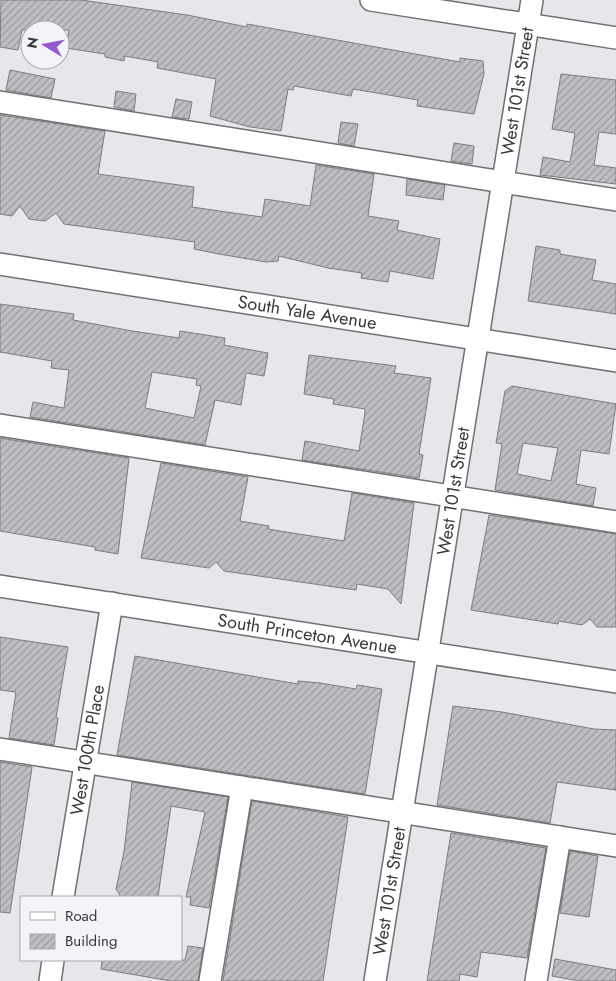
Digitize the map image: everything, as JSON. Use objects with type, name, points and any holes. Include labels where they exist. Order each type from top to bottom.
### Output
[{"type":"street","points":[[371,0],[616,38]]},
{"type":"street","name":"West 101st Street","points":[[375,981],[532,0]]},
{"type":"street","points":[[0,102],[616,200]]},
{"type":"street","name":"South Yale Avenue","points":[[0,264],[616,361]]},
{"type":"street","points":[[0,425],[616,522]]},
{"type":"street","name":"South Princeton Avenue","points":[[0,586],[616,682]]},
{"type":"street","name":"West 100th Place","points":[[63,896],[112,603]]},
{"type":"street","points":[[0,749],[616,846]]},
{"type":"street","points":[[210,981],[242,787]]},
{"type":"street","points":[[536,981],[560,837]]},
{"type":"street","points":[[50,981],[53,961]]},
{"type":"building","points":[[1,0],[81,0],[187,15],[247,27],[247,24],[460,62],[460,58],[483,61],[484,74],[474,114],[417,106],[418,100],[353,89],[351,96],[294,86],[293,90],[288,89],[281,131],[250,127],[210,116],[216,79],[157,68],[158,62],[125,56],[124,61],[105,57],[105,54],[70,49],[70,20],[20,20],[18,50],[0,47]]},
{"type":"building","points":[[10,70],[55,79],[51,98],[6,90]]},
{"type":"building","points":[[561,74],[616,80],[616,134],[599,132],[594,165],[616,168],[616,184],[540,175],[543,157],[570,162],[575,133],[552,129]]},
{"type":"building","points":[[116,91],[136,94],[134,111],[114,107]]},
{"type":"building","points":[[176,99],[192,102],[189,119],[172,117]]},
{"type":"building","points":[[0,115],[105,131],[98,174],[194,187],[192,207],[262,217],[265,199],[310,206],[316,165],[374,174],[368,216],[399,221],[397,230],[440,239],[433,279],[390,271],[388,282],[361,278],[362,273],[328,268],[279,256],[278,261],[266,262],[219,254],[194,249],[195,242],[64,224],[56,213],[45,221],[29,219],[20,206],[12,216],[0,214]]},
{"type":"building","points":[[341,122],[358,124],[354,146],[338,143]]},
{"type":"building","points":[[454,143],[474,146],[472,164],[451,161]]},
{"type":"building","points":[[407,179],[445,185],[443,200],[406,195]]},
{"type":"building","points":[[536,246],[560,250],[560,254],[596,260],[592,280],[616,284],[616,314],[528,301]]},
{"type":"building","points":[[0,304],[74,314],[73,320],[132,331],[179,338],[180,331],[225,338],[224,345],[268,353],[264,376],[246,373],[241,405],[215,400],[205,445],[30,417],[33,402],[64,408],[69,370],[51,368],[52,361],[0,352]],"holes":[[[152,372],[197,379],[196,385],[201,386],[194,418],[145,408]]]},
{"type":"building","points":[[309,355],[396,366],[394,373],[431,378],[419,454],[423,455],[419,478],[302,460],[305,441],[359,451],[365,412],[365,409],[333,404],[334,399],[304,394]]},
{"type":"building","points":[[512,386],[616,404],[609,454],[581,450],[576,484],[596,488],[593,506],[495,490],[502,444],[496,443],[505,391]],"holes":[[[523,443],[558,448],[551,481],[517,474]]]},
{"type":"building","points":[[0,438],[129,458],[118,554],[95,550],[95,547],[0,531]]},
{"type":"building","points":[[161,463],[248,477],[240,521],[269,526],[268,529],[292,533],[344,541],[352,493],[414,503],[401,604],[388,589],[357,584],[356,590],[224,571],[216,562],[209,568],[141,558]]},
{"type":"building","points":[[489,515],[616,534],[616,627],[597,627],[590,619],[582,625],[559,621],[558,624],[471,610]]},
{"type":"building","points":[[0,637],[68,647],[56,718],[58,718],[54,745],[9,738],[16,692],[0,690]]},
{"type":"building","points":[[135,656],[298,684],[298,681],[356,689],[357,685],[382,689],[365,794],[117,755]]},
{"type":"building","points":[[453,706],[502,712],[594,729],[616,730],[616,790],[557,782],[550,823],[437,805]]},
{"type":"building","points":[[0,762],[32,767],[10,913],[0,912]]},
{"type":"building","points":[[132,782],[228,797],[209,908],[190,905],[191,897],[186,897],[205,812],[171,806],[158,896],[120,896],[116,889],[124,852]]},
{"type":"building","points":[[252,801],[348,817],[323,981],[223,981]]},
{"type":"building","points":[[451,833],[546,848],[527,958],[481,952],[477,977],[460,974],[459,981],[427,981]]},
{"type":"building","points":[[570,851],[598,856],[589,917],[560,913]]},
{"type":"building","points":[[188,946],[203,948],[198,981],[171,981],[101,969],[102,961],[185,960]]},
{"type":"building","points":[[555,959],[616,970],[616,981],[579,981],[552,976]]}]
